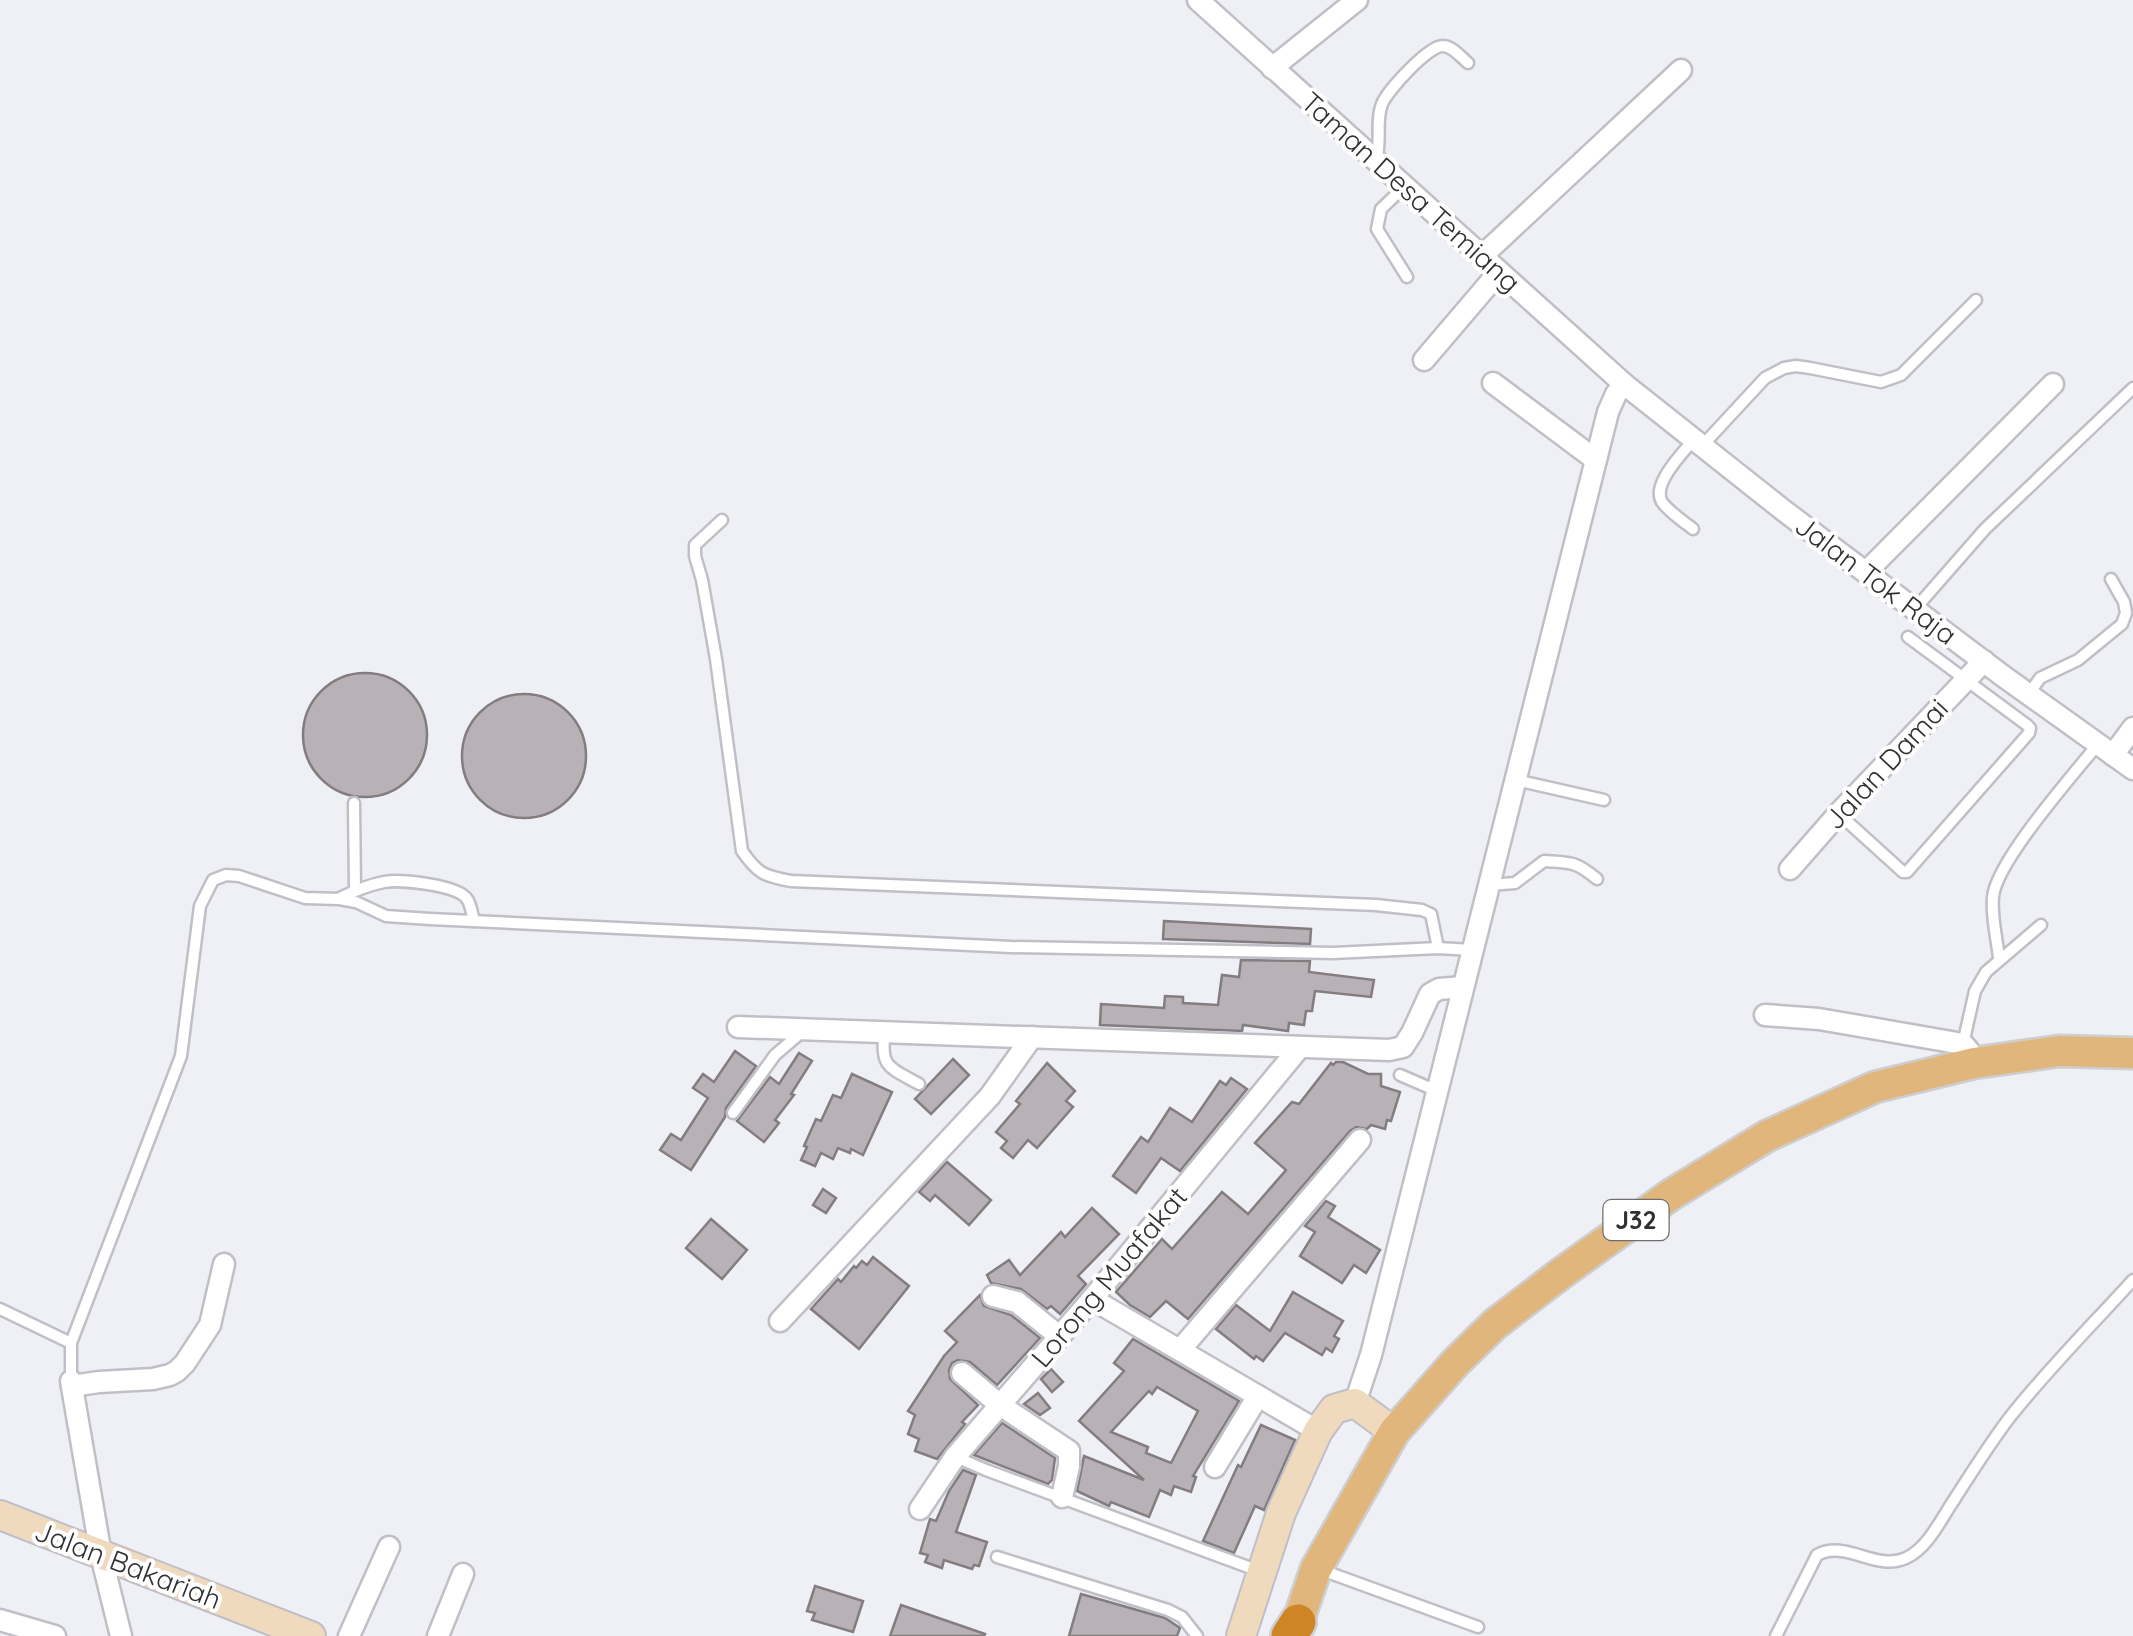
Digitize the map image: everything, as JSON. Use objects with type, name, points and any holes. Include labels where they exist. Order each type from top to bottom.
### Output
[{"type":"main road","name":"J32","points":[[1294,1633],[1316,1568],[1394,1432],[1495,1324],[1672,1194],[1767,1136],[1875,1087],[1968,1053],[2133,1053]]},
{"type":"street","points":[[1272,68],[1357,0]]},
{"type":"street","name":"Taman Desa Temiang","points":[[1204,2],[1272,68],[1624,384]]},
{"type":"street","points":[[1482,256],[1681,70]]},
{"type":"street","points":[[1424,360],[1499,272]]},
{"type":"street","points":[[1493,383],[1596,460]]},
{"type":"street","points":[[1355,1403],[1371,1355],[1608,412],[1624,384]]},
{"type":"street","name":"Jalan Tok Raja","points":[[1624,384],[1915,609],[2133,768]]},
{"type":"street","points":[[1866,572],[2053,384]]},
{"type":"street","name":"Jalan Damai","points":[[1790,869],[1984,661]]},
{"type":"street","points":[[2106,750],[2133,728]]},
{"type":"street","points":[[738,1027],[1389,1050],[1403,1046],[1430,994],[1439,989],[1464,988]]},
{"type":"street","points":[[1765,1014],[1818,1020],[1968,1053]]},
{"type":"street","points":[[780,1322],[990,1096],[1032,1038]]},
{"type":"street","name":"Lorong Muafakat","points":[[920,1509],[956,1457],[1300,1047]]},
{"type":"street","points":[[1180,1350],[1360,1140]]},
{"type":"street","points":[[120,1636],[100,1555],[71,1384],[153,1380],[177,1371],[210,1325],[224,1264]]},
{"type":"street","points":[[993,1296],[1016,1302],[1060,1336]]},
{"type":"street","points":[[1092,1298],[1318,1431]]},
{"type":"street","points":[[962,1373],[1000,1405],[1069,1452],[1062,1497]]},
{"type":"street","points":[[1215,1467],[1258,1396]]},
{"type":"street","points":[[1355,1403],[1394,1432]]},
{"type":"street","points":[[1240,1636],[1281,1513],[1318,1431],[1334,1409],[1355,1403]]},
{"type":"street","name":"Jalan Bakariah","points":[[0,1515],[311,1636]]},
{"type":"street","points":[[349,1636],[390,1547]]},
{"type":"street","points":[[438,1636],[464,1574]]},
{"type":"street","points":[[0,1620],[55,1636]]},
{"type":"lane","points":[[1376,161],[1380,108],[1430,49],[1449,46],[1468,63]]},
{"type":"lane","points":[[1404,186],[1381,209],[1378,229],[1407,278]]},
{"type":"lane","points":[[1693,530],[1659,498],[1663,480],[1766,378],[1796,366],[1881,382],[1892,380],[1976,300]]},
{"type":"lane","points":[[1915,609],[2004,510],[2133,388]]},
{"type":"lane","points":[[722,520],[694,545],[694,556],[716,659],[742,851],[754,869],[766,876],[810,882],[1422,910],[1430,914],[1438,948]]},
{"type":"lane","points":[[2028,694],[2040,678],[2078,660],[2122,624],[2124,602],[2112,579]]},
{"type":"lane","points":[[1838,814],[1903,872],[1912,868],[2029,733],[2027,725],[1908,637]]},
{"type":"lane","points":[[1999,958],[1992,898],[1997,880],[2010,856],[2106,750]]},
{"type":"lane","points":[[1516,780],[1604,800]]},
{"type":"lane","points":[[354,802],[355,890]]},
{"type":"lane","points":[[1489,885],[1515,883],[1544,861],[1574,863],[1597,880]]},
{"type":"lane","points":[[71,1384],[72,1343],[181,1056],[200,906],[213,880],[226,875],[305,898],[356,902],[386,916],[1011,948],[1333,953],[1473,950]]},
{"type":"lane","points":[[339,898],[388,880],[436,886],[461,892],[468,899],[474,921]]},
{"type":"lane","points":[[1968,1053],[1975,991],[1999,958],[2042,924]]},
{"type":"lane","points":[[733,1113],[775,1055],[806,1030]]},
{"type":"lane","points":[[886,1032],[882,1051],[886,1062],[891,1069],[919,1084]]},
{"type":"lane","points":[[1400,1075],[1437,1091]]},
{"type":"lane","points":[[1776,1636],[1817,1555],[1825,1550],[1894,1562],[1904,1560],[1924,1544],[2011,1416],[2133,1280]]},
{"type":"lane","points":[[0,1309],[72,1343]]},
{"type":"lane","points":[[956,1457],[1262,1572]]},
{"type":"lane","points":[[997,1557],[1168,1610],[1182,1617],[1197,1636]]},
{"type":"lane","points":[[1316,1568],[1478,1626]]},
{"type":"building","points":[[365,673],[389,677],[409,691],[423,711],[427,735],[423,759],[409,779],[389,793],[365,797],[341,793],[321,779],[307,759],[303,735],[307,711],[321,691],[341,677]]},
{"type":"building","points":[[524,694],[548,698],[568,712],[582,732],[586,756],[582,780],[568,800],[548,814],[524,818],[500,814],[480,800],[466,780],[462,756],[466,732],[480,712],[500,698]]},
{"type":"building","points":[[1164,921],[1311,929],[1310,944],[1163,939]]},
{"type":"building","points":[[1241,960],[1310,961],[1309,972],[1374,980],[1371,997],[1315,991],[1312,1011],[1306,1011],[1304,1025],[1289,1023],[1288,1031],[1243,1025],[1242,1031],[1100,1025],[1101,1004],[1164,1008],[1165,996],[1183,997],[1183,1003],[1218,1005],[1222,975],[1239,977]]},
{"type":"building","points":[[735,1051],[756,1066],[726,1108],[725,1117],[691,1170],[660,1150],[671,1134],[681,1140],[708,1098],[693,1088],[703,1074],[714,1082]]},
{"type":"building","points":[[799,1053],[812,1061],[775,1120],[779,1123],[764,1142],[737,1121],[770,1077],[779,1084]]},
{"type":"building","points":[[953,1059],[969,1075],[931,1114],[915,1099]]},
{"type":"building","points":[[1047,1063],[1075,1091],[1066,1101],[1073,1107],[1037,1148],[1028,1140],[1013,1158],[1001,1148],[1007,1141],[996,1132]]},
{"type":"building","points":[[1331,1063],[1368,1074],[1381,1074],[1381,1086],[1400,1092],[1385,1129],[1371,1125],[1350,1131],[1188,1319],[1166,1301],[1150,1317],[1130,1305],[1116,1292],[1162,1239],[1172,1249],[1222,1192],[1248,1214],[1286,1170],[1255,1143],[1292,1102],[1299,1104]]},
{"type":"building","points":[[852,1074],[892,1092],[863,1155],[838,1148],[833,1159],[821,1153],[815,1166],[801,1160],[816,1119],[821,1121],[833,1095],[841,1098]]},
{"type":"building","points":[[1231,1078],[1247,1089],[1180,1171],[1161,1158],[1136,1193],[1113,1176],[1141,1137],[1148,1142],[1170,1108],[1192,1122],[1220,1081],[1226,1085]]},
{"type":"building","points":[[947,1162],[991,1200],[969,1225],[935,1195],[930,1201],[919,1192]]},
{"type":"building","points":[[823,1189],[836,1198],[826,1213],[813,1205]]},
{"type":"building","points":[[1326,1201],[1335,1206],[1328,1217],[1380,1250],[1366,1273],[1354,1265],[1342,1283],[1300,1256],[1315,1232],[1305,1226]]},
{"type":"building","points":[[1092,1208],[1119,1234],[1078,1276],[1086,1284],[1060,1314],[1021,1289],[991,1283],[987,1275],[1009,1260],[1020,1275],[1061,1232],[1065,1237]]},
{"type":"building","points":[[711,1219],[747,1250],[722,1279],[686,1248]]},
{"type":"building","points":[[873,1257],[909,1286],[859,1349],[811,1309],[838,1279],[841,1282],[854,1266],[862,1261],[867,1265]]},
{"type":"building","points":[[1293,1292],[1343,1321],[1334,1336],[1339,1339],[1332,1352],[1326,1348],[1322,1355],[1285,1333],[1263,1361],[1256,1356],[1254,1359],[1216,1329],[1236,1305],[1270,1331]]},
{"type":"building","points":[[980,1295],[984,1306],[1011,1315],[1040,1338],[997,1385],[970,1362],[952,1363],[950,1379],[978,1405],[937,1459],[915,1451],[919,1439],[908,1434],[915,1415],[908,1411],[957,1342],[945,1331]]},
{"type":"building","points":[[1133,1339],[1239,1401],[1193,1476],[1196,1477],[1191,1492],[1174,1486],[1171,1495],[1160,1490],[1149,1517],[1111,1502],[1109,1506],[1077,1491],[1084,1456],[1144,1480],[1079,1421],[1124,1371],[1114,1363]],"holes":[[[1157,1387],[1198,1411],[1171,1463],[1146,1453],[1148,1447],[1111,1432]]]},
{"type":"building","points":[[1051,1369],[1063,1382],[1052,1392],[1041,1379]]},
{"type":"building","points":[[1038,1393],[1050,1408],[1040,1415],[1024,1404]]},
{"type":"building","points":[[1002,1423],[1055,1458],[1048,1484],[974,1455]]},
{"type":"building","points":[[1261,1425],[1295,1440],[1264,1510],[1255,1506],[1234,1553],[1203,1541]]},
{"type":"building","points":[[963,1470],[976,1475],[956,1532],[987,1542],[979,1566],[972,1569],[944,1560],[942,1568],[925,1562],[928,1555],[920,1553],[930,1519],[936,1521]]},
{"type":"building","points":[[815,1586],[863,1601],[853,1632],[812,1620],[815,1613],[807,1611]]},
{"type":"building","points":[[1081,1594],[1165,1618],[1180,1628],[1177,1636],[1069,1636]]},
{"type":"building","points":[[901,1605],[985,1634],[890,1636]]}]
